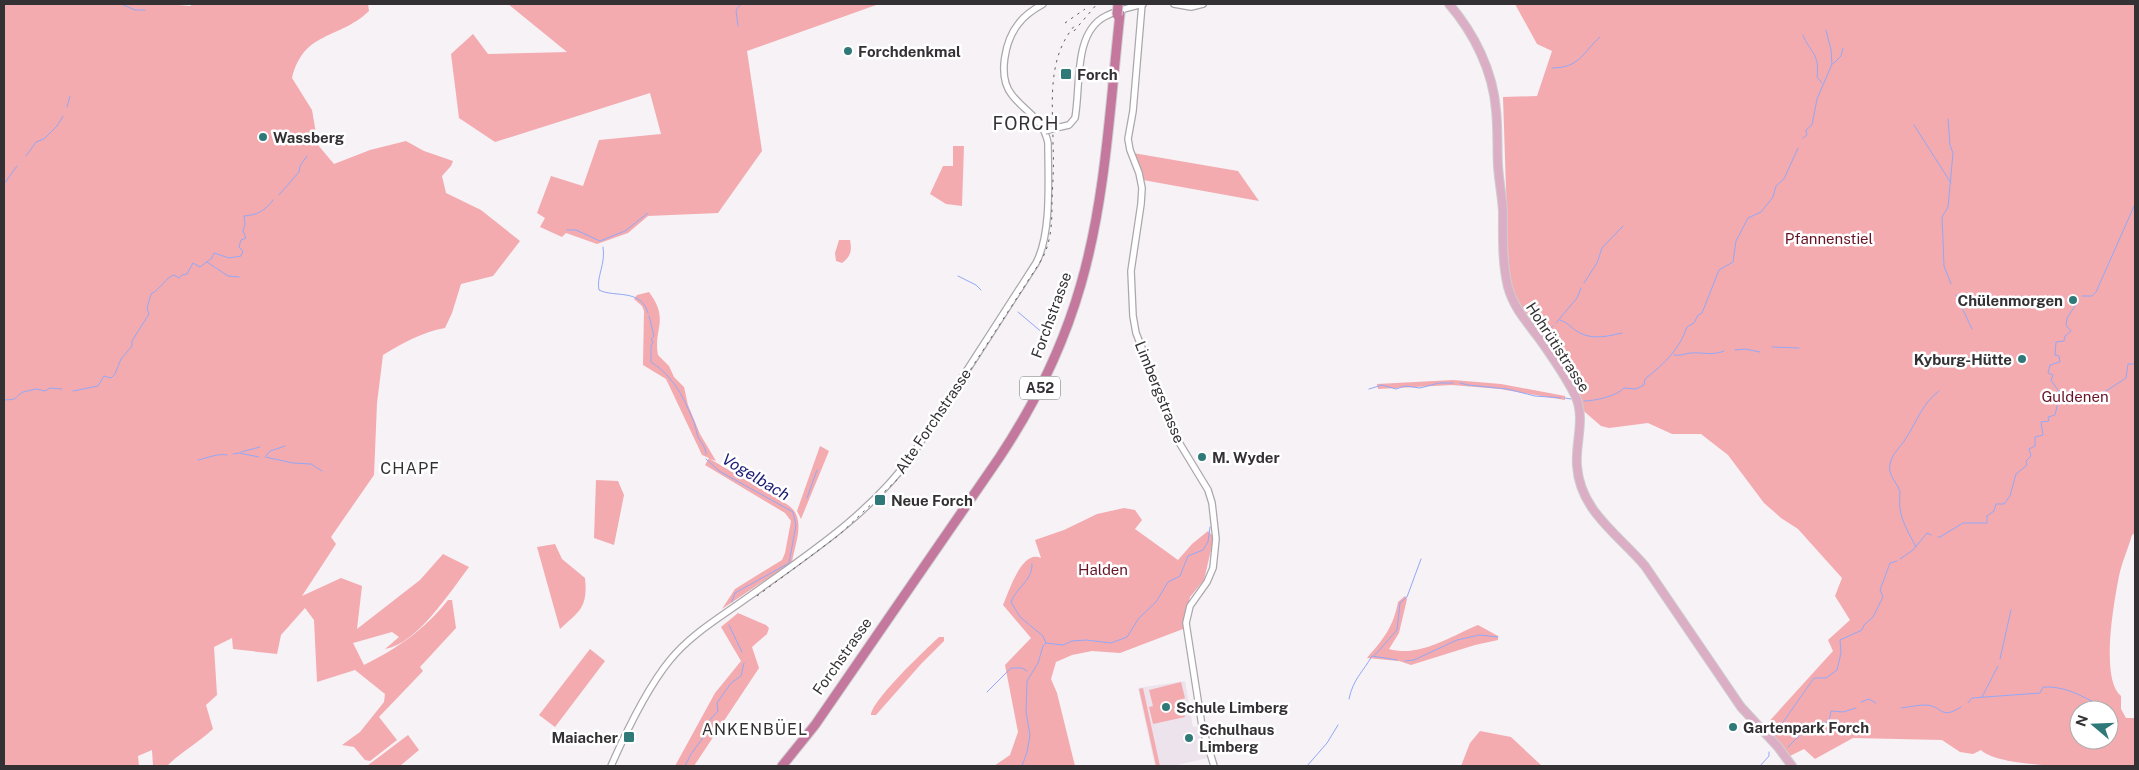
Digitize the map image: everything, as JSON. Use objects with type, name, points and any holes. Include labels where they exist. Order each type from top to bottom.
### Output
[{"type":"highway","name":"Forchstrasse","points":[[778,766],[812,724],[997,456],[1020,420],[1046,369],[1069,311],[1090,237],[1120,8]]},
{"type":"highway","name":"Forchstrasse","points":[[782,766],[815,725],[999,458],[1022,422],[1048,374],[1076,302],[1093,236],[1102,180],[1120,8]]},
{"type":"main road","name":"Hohrütistrasse","points":[[1449,4],[1481,53],[1493,92],[1503,212],[1503,247],[1510,294],[1520,315],[1540,340],[1572,389],[1580,407],[1577,467],[1584,495],[1596,515],[1646,566],[1741,707],[1778,747],[1792,766]]},
{"type":"street","points":[[1043,4],[1024,17],[1015,28],[1008,47],[1004,69],[1004,83],[1008,90],[1046,131],[1069,125],[1075,118],[1084,44],[1090,31],[1097,22],[1108,15],[1143,4]]},
{"type":"street","name":"Limbergstrasse","points":[[1143,4],[1133,111],[1128,139],[1142,188],[1132,271],[1133,316],[1136,333],[1174,432],[1188,459],[1208,490],[1212,503],[1216,539],[1213,568],[1207,582],[1190,606],[1186,623],[1202,726],[1214,766]]},
{"type":"street","points":[[1174,4],[1192,7],[1203,4]]},
{"type":"street","name":"Alte Forchstrasse","points":[[611,766],[626,733],[659,675],[671,658],[703,629],[834,534],[882,491],[914,454],[1042,251],[1046,233],[1048,143],[1046,131]]},
{"type":"shaded area","name":"Schule Limberg","points":[[1185,681],[1193,727],[1198,726],[1207,758],[1174,766],[1155,766],[1138,688]]},
{"type":"green space","points":[[4,4],[168,4],[190,6],[193,4],[368,4],[369,11],[358,20],[324,37],[305,51],[292,78],[312,110],[318,145],[334,164],[370,150],[406,141],[424,151],[453,161],[442,176],[446,193],[481,210],[520,241],[493,276],[461,284],[445,328],[421,335],[383,355],[377,403],[374,475],[331,537],[336,544],[302,596],[341,578],[362,586],[357,629],[420,580],[443,554],[469,567],[443,603],[411,636],[430,620],[448,600],[452,600],[456,628],[420,667],[423,671],[379,717],[397,740],[370,761],[365,760],[354,747],[342,745],[360,732],[384,702],[385,694],[355,670],[317,682],[314,620],[305,608],[281,635],[277,654],[233,649],[232,638],[214,647],[217,695],[206,705],[213,729],[167,766],[153,766],[152,750],[138,756],[139,766],[4,766]],"holes":[[[392,632],[399,637],[385,649],[406,640],[364,665],[353,643]]]},
{"type":"green space","points":[[508,4],[879,4],[747,51],[762,151],[718,213],[648,216],[628,233],[597,244],[566,233],[562,237],[540,227],[545,218],[537,213],[551,176],[583,186],[599,140],[661,134],[650,93],[495,142],[459,118],[451,54],[473,34],[488,54],[567,52]]},
{"type":"green space","name":"Pfannenstiel","points":[[1515,4],[2135,4],[2135,533],[2132,535],[2119,576],[2110,639],[2110,657],[2111,674],[2115,687],[2121,696],[2121,709],[2126,718],[2135,718],[2135,766],[2053,766],[2030,764],[2009,761],[1992,756],[1981,750],[1973,754],[1960,752],[1942,740],[1853,738],[1815,759],[1804,749],[1788,757],[1764,727],[1833,651],[1828,640],[1850,620],[1835,596],[1842,578],[1798,529],[1781,518],[1764,503],[1728,455],[1701,434],[1672,434],[1648,423],[1609,428],[1601,426],[1579,407],[1572,389],[1520,315],[1509,279],[1503,97],[1537,96],[1552,51],[1537,44]]},
{"type":"green space","points":[[953,146],[964,146],[962,206],[946,204],[930,194],[943,166],[953,166]]},
{"type":"green space","points":[[1133,153],[1238,171],[1259,201],[1143,180]]},
{"type":"green space","points":[[839,240],[850,240],[851,244],[849,256],[842,263],[836,261],[835,253]]},
{"type":"green space","points":[[649,292],[659,310],[660,317],[657,338],[658,355],[669,366],[674,377],[684,387],[688,405],[700,434],[716,461],[710,459],[788,505],[794,510],[797,517],[798,531],[792,562],[722,609],[735,589],[782,560],[791,521],[785,513],[705,465],[709,458],[702,455],[666,379],[643,365],[644,311],[642,306],[634,299],[637,295]]},
{"type":"green space","points":[[1453,380],[1501,384],[1565,396],[1565,400],[1500,389],[1452,385],[1378,389],[1377,384]]},
{"type":"green space","points":[[820,446],[829,451],[801,519],[797,511]]},
{"type":"green space","points":[[596,480],[618,481],[624,495],[614,545],[594,538]]},
{"type":"green space","name":"Halden","points":[[1124,508],[1135,510],[1142,520],[1135,529],[1178,560],[1192,544],[1208,531],[1214,537],[1204,580],[1190,597],[1183,629],[1120,653],[1092,651],[1072,655],[1056,662],[1051,679],[1057,693],[1075,766],[994,766],[1010,755],[1018,732],[1005,665],[1031,638],[1003,605],[1017,573],[1028,560],[1034,557],[1041,558],[1035,540],[1064,530],[1097,514]]},
{"type":"green space","points":[[555,544],[562,559],[585,578],[586,588],[581,608],[560,629],[537,547]]},
{"type":"green space","points":[[1405,596],[1407,599],[1399,633],[1389,649],[1412,651],[1446,640],[1478,625],[1498,636],[1498,640],[1475,645],[1411,665],[1399,661],[1367,658],[1387,632],[1398,602]]},
{"type":"green space","points":[[738,613],[769,628],[767,634],[752,647],[759,668],[694,766],[675,766],[715,693],[741,661],[721,627]]},
{"type":"green space","points":[[939,637],[944,637],[944,641],[876,715],[871,715],[880,698]]},
{"type":"green space","points":[[590,649],[605,661],[555,727],[539,715]]},
{"type":"green space","points":[[1181,682],[1185,698],[1181,700],[1185,717],[1153,724],[1149,707],[1153,706],[1149,690]]},
{"type":"green space","points":[[1143,688],[1160,766],[1156,766],[1139,689]]},
{"type":"green space","points":[[1480,731],[1511,737],[1542,766],[1461,766],[1470,743]]},
{"type":"green space","points":[[408,735],[419,750],[400,766],[367,766]]},
{"type":"waterway","points":[[121,4],[135,10],[145,10]]},
{"type":"waterway","points":[[738,26],[736,10],[741,4]]},
{"type":"waterway","points":[[1803,138],[1807,135],[1806,130],[1812,125],[1817,99],[1832,64],[1826,30]]},
{"type":"waterway","points":[[1803,35],[1816,58],[1817,77],[1822,83]]},
{"type":"waterway","points":[[1552,68],[1575,62],[1600,37]]},
{"type":"waterway","points":[[1833,64],[1841,56],[1843,48]]},
{"type":"waterway","points":[[67,107],[70,96]]},
{"type":"waterway","points":[[26,156],[36,142],[44,139],[57,126],[63,116]]},
{"type":"waterway","points":[[1948,119],[1950,145],[1953,153],[1948,207],[1942,217],[1944,266],[1951,284]]},
{"type":"waterway","points":[[1914,125],[1951,183]]},
{"type":"waterway","points":[[1584,401],[1606,398],[1624,388],[1636,389],[1644,385],[1645,379],[1670,356],[1680,343],[1687,327],[1694,323],[1698,315],[1702,313],[1719,270],[1733,262],[1736,241],[1748,218],[1761,212],[1773,197],[1776,186],[1784,179],[1798,148]]},
{"type":"waterway","points":[[279,195],[299,172],[300,166],[307,156]]},
{"type":"waterway","points":[[4,184],[17,166]]},
{"type":"waterway","points":[[73,391],[98,386],[104,376],[111,378],[115,374],[121,359],[132,346],[132,341],[149,314],[147,308],[151,294],[168,279],[174,275],[179,278],[187,274],[193,263],[200,267],[212,258],[214,253],[229,258],[241,256],[243,251],[239,247],[241,240],[246,238],[243,231],[245,224],[244,216],[260,212],[273,200]]},
{"type":"waterway","points":[[2082,296],[2092,296],[2096,292],[2135,204]]},
{"type":"waterway","points":[[567,230],[576,230],[600,241],[625,231],[648,213]]},
{"type":"waterway","points":[[1584,283],[1597,263],[1602,248],[1623,226]]},
{"type":"waterway","name":"Vogelbach","points":[[603,247],[604,253],[598,285],[599,290],[634,297],[645,305],[648,313]]},
{"type":"waterway","points":[[207,262],[228,276],[239,277]]},
{"type":"waterway","points":[[958,276],[976,285],[981,290]]},
{"type":"waterway","points":[[1556,323],[1577,298],[1581,288]]},
{"type":"waterway","points":[[1956,295],[1972,329]]},
{"type":"waterway","points":[[1938,537],[1963,523],[1987,523],[1987,516],[1994,511],[1996,504],[2004,504],[2010,496],[2016,474],[2027,465],[2026,461],[2031,456],[2029,449],[2035,446],[2035,437],[2043,435],[2041,422],[2049,421],[2048,417],[2055,415],[2060,393],[2051,380],[2053,375],[2048,373],[2050,365],[2060,362],[2059,356],[2055,355],[2056,342],[2064,341],[2065,336],[2071,331],[2066,325],[2067,318],[2077,303]]},
{"type":"waterway","points":[[1018,312],[1044,334]]},
{"type":"waterway","name":"Vogelbach","points":[[649,316],[654,336],[651,339],[653,342],[651,346],[651,362],[672,381],[686,404],[706,454]]},
{"type":"waterway","points":[[1560,320],[1585,335],[1601,337],[1622,333]]},
{"type":"waterway","points":[[1546,343],[1548,330],[1553,326]]},
{"type":"waterway","points":[[1772,347],[1799,348]]},
{"type":"waterway","points":[[1735,350],[1745,349],[1760,352]]},
{"type":"waterway","points":[[1674,355],[1724,351]]},
{"type":"waterway","points":[[2103,393],[2126,378],[2128,364],[2135,364]]},
{"type":"waterway","points":[[1369,389],[1382,385],[1396,389],[1405,386],[1420,388],[1439,383],[1453,383]]},
{"type":"waterway","points":[[1460,383],[1507,389],[1535,396],[1561,398]]},
{"type":"waterway","points":[[4,400],[14,399],[23,392],[36,389],[45,391],[50,388],[62,389]]},
{"type":"waterway","points":[[1916,547],[1902,518],[1900,492],[1889,468],[1893,457],[1924,407],[1939,391]]},
{"type":"waterway","points":[[2060,399],[2093,394]]},
{"type":"waterway","points":[[1565,398],[1571,399]]},
{"type":"waterway","points":[[266,456],[270,451],[285,446]]},
{"type":"waterway","points":[[241,452],[260,447]]},
{"type":"waterway","points":[[233,454],[239,453],[259,457]]},
{"type":"waterway","points":[[198,460],[216,455],[227,455]]},
{"type":"waterway","points":[[265,457],[293,463],[311,464],[322,471]]},
{"type":"waterway","name":"Vogelbach","points":[[706,459],[719,471],[793,512],[796,525],[789,563],[735,593],[732,602]]},
{"type":"waterway","points":[[807,498],[817,470]]},
{"type":"waterway","points":[[1022,766],[1030,735],[1026,712],[1027,681],[1038,663],[1043,646],[1046,643],[1063,645],[1072,641],[1086,640],[1111,643],[1127,637],[1139,618],[1156,602],[1168,582],[1180,576],[1188,556],[1203,550],[1208,542],[1210,527]]},
{"type":"waterway","points":[[1900,559],[1913,550],[1927,533],[1931,535]]},
{"type":"waterway","points":[[1375,655],[1397,630],[1400,603],[1407,597],[1421,559]]},
{"type":"waterway","points":[[1776,732],[1814,678],[1826,678],[1837,670],[1841,653],[1840,640],[1862,630],[1864,625],[1873,617],[1883,597],[1880,590],[1890,563],[1897,561]]},
{"type":"waterway","points":[[1032,564],[1030,575],[1011,602],[1020,617],[1043,636],[1046,643]]},
{"type":"waterway","points":[[2000,659],[2011,610]]},
{"type":"waterway","name":"Vogelbach","points":[[729,625],[742,652]]},
{"type":"waterway","points":[[1405,661],[1414,660],[1457,640],[1479,635],[1498,637]]},
{"type":"waterway","points":[[1349,699],[1356,681],[1372,656],[1397,660]]},
{"type":"waterway","name":"Vogelbach","points":[[685,766],[691,754],[708,731],[706,724],[718,711],[717,703],[731,683],[741,676],[744,663]]},
{"type":"waterway","points":[[1982,697],[1998,666]]},
{"type":"waterway","points":[[987,692],[1011,668],[1022,668],[1027,671]]},
{"type":"waterway","points":[[1968,703],[1972,698],[2040,693],[2043,687],[2058,688],[2089,700]]},
{"type":"waterway","points":[[1861,702],[1869,699],[1876,703]]},
{"type":"waterway","points":[[1901,708],[1925,705],[1949,713],[1961,707]]},
{"type":"waterway","points":[[1788,747],[1802,733],[1814,728],[1818,723],[1829,722],[1831,711],[1843,712],[1856,708]]},
{"type":"waterway","points":[[1307,766],[1327,743],[1338,725]]},
{"type":"waterway","points":[[1760,766],[1769,756],[1769,752]]},
{"type":"railway","points":[[1074,31],[1097,4]]},
{"type":"railway","points":[[1065,23],[1085,9]]},
{"type":"railway","points":[[757,596],[839,535],[903,474],[1042,259],[1050,237],[1051,222],[1053,82],[1060,51],[1066,37],[1076,24]]},
{"type":"place","name":"Forchdenkmal","points":[[848,51]]},
{"type":"place","name":"Forch","points":[[1066,74]]},
{"type":"place","name":"Wassberg","points":[[263,137]]},
{"type":"place","name":"Chülenmorgen","points":[[2073,300]]},
{"type":"place","name":"Kyburg-Hütte","points":[[2022,359]]},
{"type":"place","name":"M. Wyder","points":[[1202,457]]},
{"type":"place","name":"Neue Forch","points":[[880,500]]},
{"type":"place","name":"Schule Limberg","points":[[1166,707]]},
{"type":"place","name":"Gartenpark Forch","points":[[1733,727]]},
{"type":"place","name":"Maiacher","points":[[629,737]]},
{"type":"place","name":"Schulhaus Limberg","points":[[1189,738]]},
{"type":"district","name":"FORCH","points":[[1026,123]]},
{"type":"district","name":"CHAPF","points":[[410,468]]},
{"type":"district","name":"ANKENBÜEL","points":[[755,729]]},
{"type":"park label","name":"Guldenen","points":[[2075,396]]}]
